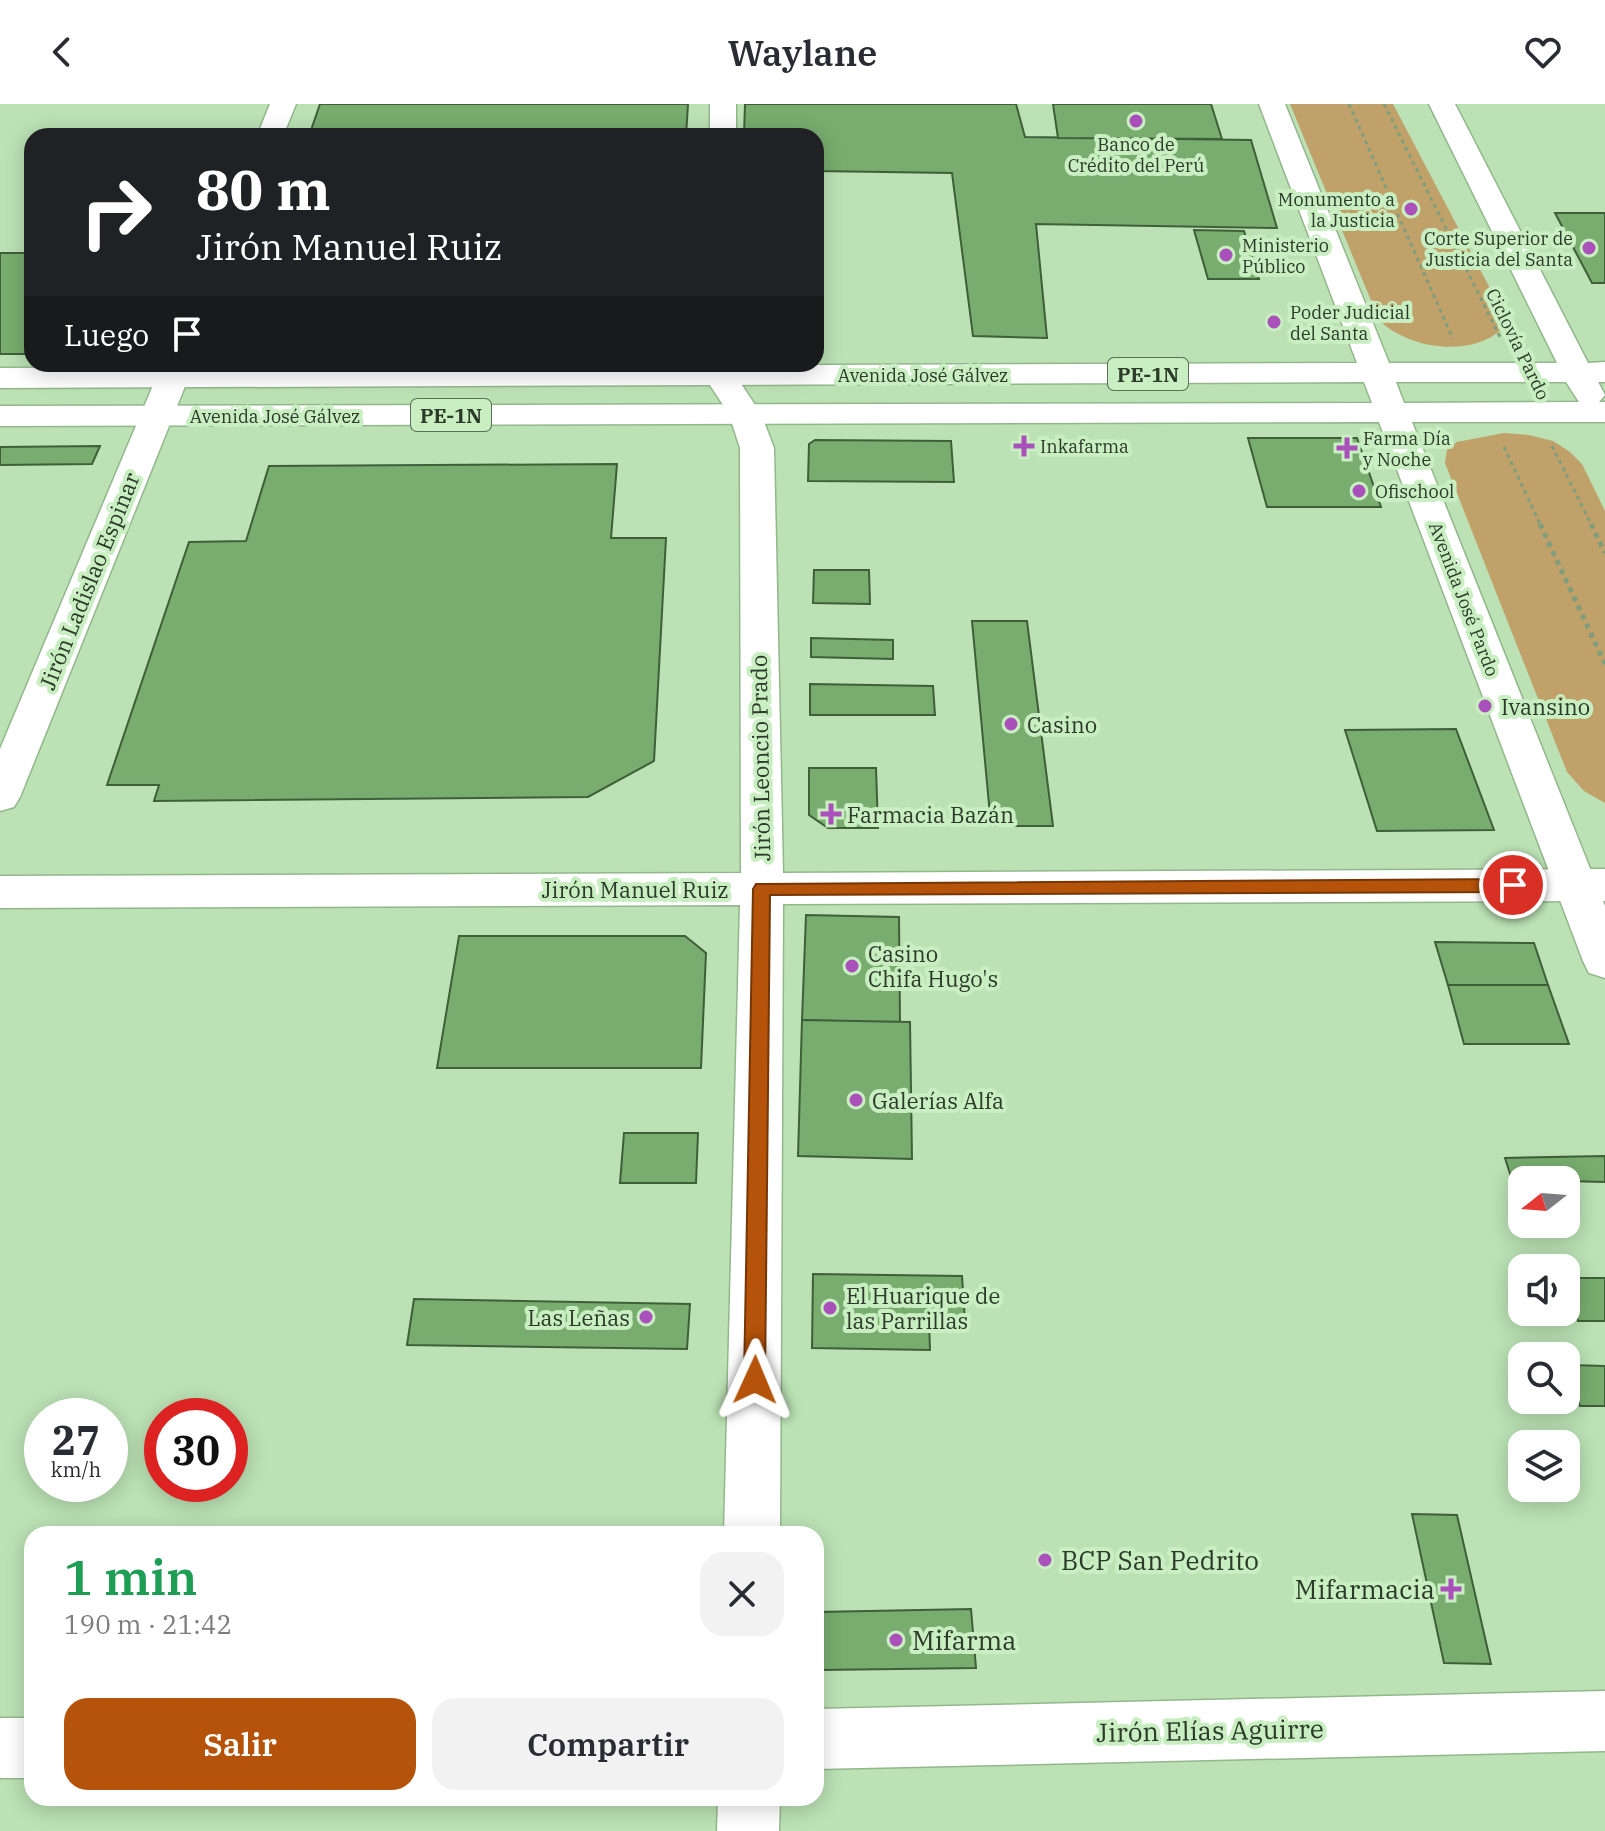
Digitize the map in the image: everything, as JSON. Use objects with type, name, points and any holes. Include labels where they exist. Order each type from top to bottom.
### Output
[{"type":"main road","points":[[273,128],[283,104]]},
{"type":"main road","points":[[723,104],[723,128]]},
{"type":"main road","name":"Avenida José Pardo","points":[[1272,104],[1392,413],[1590,885],[1605,961]]},
{"type":"main road","points":[[1442,104],[1590,372],[1603,417]]},
{"type":"main road","name":"Avenida José Gálvez","points":[[824,370],[1590,372]]},
{"type":"main road","name":"Avenida José Gálvez","points":[[0,378],[151,372]]},
{"type":"main road","name":"Jirón Ladislao Espinar","points":[[0,797],[176,372]]},
{"type":"main road","name":"Jirón Leoncio Prado","points":[[721,372],[745,414],[757,448],[762,889],[752,1526]]},
{"type":"main road","name":"Avenida José Gálvez","points":[[0,416],[1488,412],[1603,417]]},
{"type":"main road","name":"Jirón Manuel Ruiz","points":[[0,892],[1590,885]]},
{"type":"main road","name":"Jirón Elías Aguirre","points":[[824,1739],[1605,1721]]},
{"type":"main road","points":[[0,1748],[24,1748]]},
{"type":"main road","points":[[748,1831],[749,1806]]},
{"type":"path","points":[[1349,104],[1468,373]]},
{"type":"path","name":"Ciclovía Pardo","points":[[1384,104],[1517,372]]},
{"type":"path","points":[[1488,412],[1605,664]]},
{"type":"path","name":"Ciclovía Pardo","points":[[1536,413],[1605,553]]},
{"type":"shaded area","points":[[1290,104],[1393,104],[1504,315],[1502,329],[1474,344],[1440,346],[1406,338],[1379,320]]},
{"type":"shaded area","points":[[1504,433],[1553,441],[1570,452],[1582,464],[1605,511],[1605,803],[1584,791],[1567,772],[1445,463],[1447,450],[1457,442]]},
{"type":"building","points":[[320,104],[688,104],[686,128],[312,128]]},
{"type":"building","points":[[745,104],[1016,104],[1025,137],[1251,140],[1277,228],[1036,224],[1047,338],[973,336],[952,173],[824,171],[824,128],[744,128]]},
{"type":"building","name":"Banco de Crédito del Perú","points":[[1053,104],[1211,104],[1222,139],[1058,138]]},
{"type":"building","name":"Corte Superior de Justicia del Santa","points":[[1555,213],[1605,213],[1605,283],[1592,283]]},
{"type":"building","name":"Ministerio Público","points":[[1194,230],[1244,231],[1259,279],[1208,279]]},
{"type":"building","points":[[0,253],[24,253],[24,354],[0,354]]},
{"type":"building","points":[[1248,438],[1357,438],[1381,507],[1267,507]]},
{"type":"building","points":[[815,440],[951,441],[954,482],[808,481],[809,444]]},
{"type":"building","points":[[100,446],[92,464],[0,465],[0,447]]},
{"type":"building","points":[[617,464],[611,538],[666,538],[654,761],[588,797],[154,801],[159,785],[107,785],[189,542],[246,541],[269,466]]},
{"type":"building","points":[[814,570],[869,570],[870,604],[813,603]]},
{"type":"building","name":"Casino","points":[[972,621],[1027,621],[1053,826],[991,826]]},
{"type":"building","points":[[811,638],[893,640],[893,659],[811,657]]},
{"type":"building","points":[[810,684],[933,686],[935,715],[810,715]]},
{"type":"building","points":[[1456,729],[1494,830],[1377,831],[1345,730]]},
{"type":"building","points":[[809,768],[876,768],[878,828],[828,828],[809,815]]},
{"type":"building","name":"Casino Chifa Hugo's","points":[[806,915],[899,917],[900,1023],[802,1020]]},
{"type":"building","points":[[459,936],[685,936],[706,953],[701,1068],[437,1068]]},
{"type":"building","points":[[1435,942],[1534,943],[1548,985],[1448,985]]},
{"type":"building","points":[[1448,985],[1548,985],[1569,1044],[1464,1044]]},
{"type":"building","name":"Galerías Alfa","points":[[802,1020],[910,1022],[912,1159],[798,1156]]},
{"type":"building","points":[[624,1133],[698,1133],[696,1183],[620,1183]]},
{"type":"building","points":[[1605,1156],[1605,1182],[1580,1181],[1580,1166],[1508,1167],[1505,1158]]},
{"type":"building","points":[[813,1274],[962,1276],[965,1321],[929,1320],[930,1350],[812,1348]]},
{"type":"building","points":[[1580,1278],[1605,1278],[1605,1321],[1580,1321]]},
{"type":"building","points":[[414,1299],[690,1304],[687,1349],[407,1345]]},
{"type":"building","points":[[1580,1365],[1605,1366],[1605,1406],[1580,1406]]},
{"type":"building","name":"Mifarmacia","points":[[1412,1514],[1457,1515],[1491,1664],[1444,1663]]},
{"type":"building","name":"Mifarma","points":[[971,1609],[976,1668],[824,1670],[824,1612]]},
{"type":"place","name":"Banco de Crédito del Perú","points":[[1136,121]]},
{"type":"place","name":"Monumento a la Justicia","points":[[1411,209]]},
{"type":"place","name":"Corte Superior de Justicia del Santa","points":[[1589,248]]},
{"type":"place","name":"Ministerio Público","points":[[1226,255]]},
{"type":"place","name":"Poder Judicial del Santa","points":[[1274,322]]},
{"type":"place","name":"Inkafarma","points":[[1024,446]]},
{"type":"place","name":"Farma Día y Noche","points":[[1347,448]]},
{"type":"place","name":"Ofischool","points":[[1359,491]]},
{"type":"place","name":"Ivansino","points":[[1485,706]]},
{"type":"place","name":"Casino","points":[[1011,724]]},
{"type":"place","name":"Farmacia Bazán","points":[[831,814]]},
{"type":"place","name":"Casino Chifa Hugo's","points":[[852,966]]},
{"type":"place","name":"Galerías Alfa","points":[[856,1100]]},
{"type":"place","name":"El Huarique de las Parrillas","points":[[830,1308]]},
{"type":"place","name":"Las Leñas","points":[[646,1317]]},
{"type":"place","name":"BCP San Pedrito","points":[[1045,1560]]},
{"type":"place","name":"Mifarmacia","points":[[1451,1589]]},
{"type":"place","name":"Mifarma","points":[[896,1640]]},
{"type":"route","points":[[755,1380],[762,889],[1513,885]]}]
